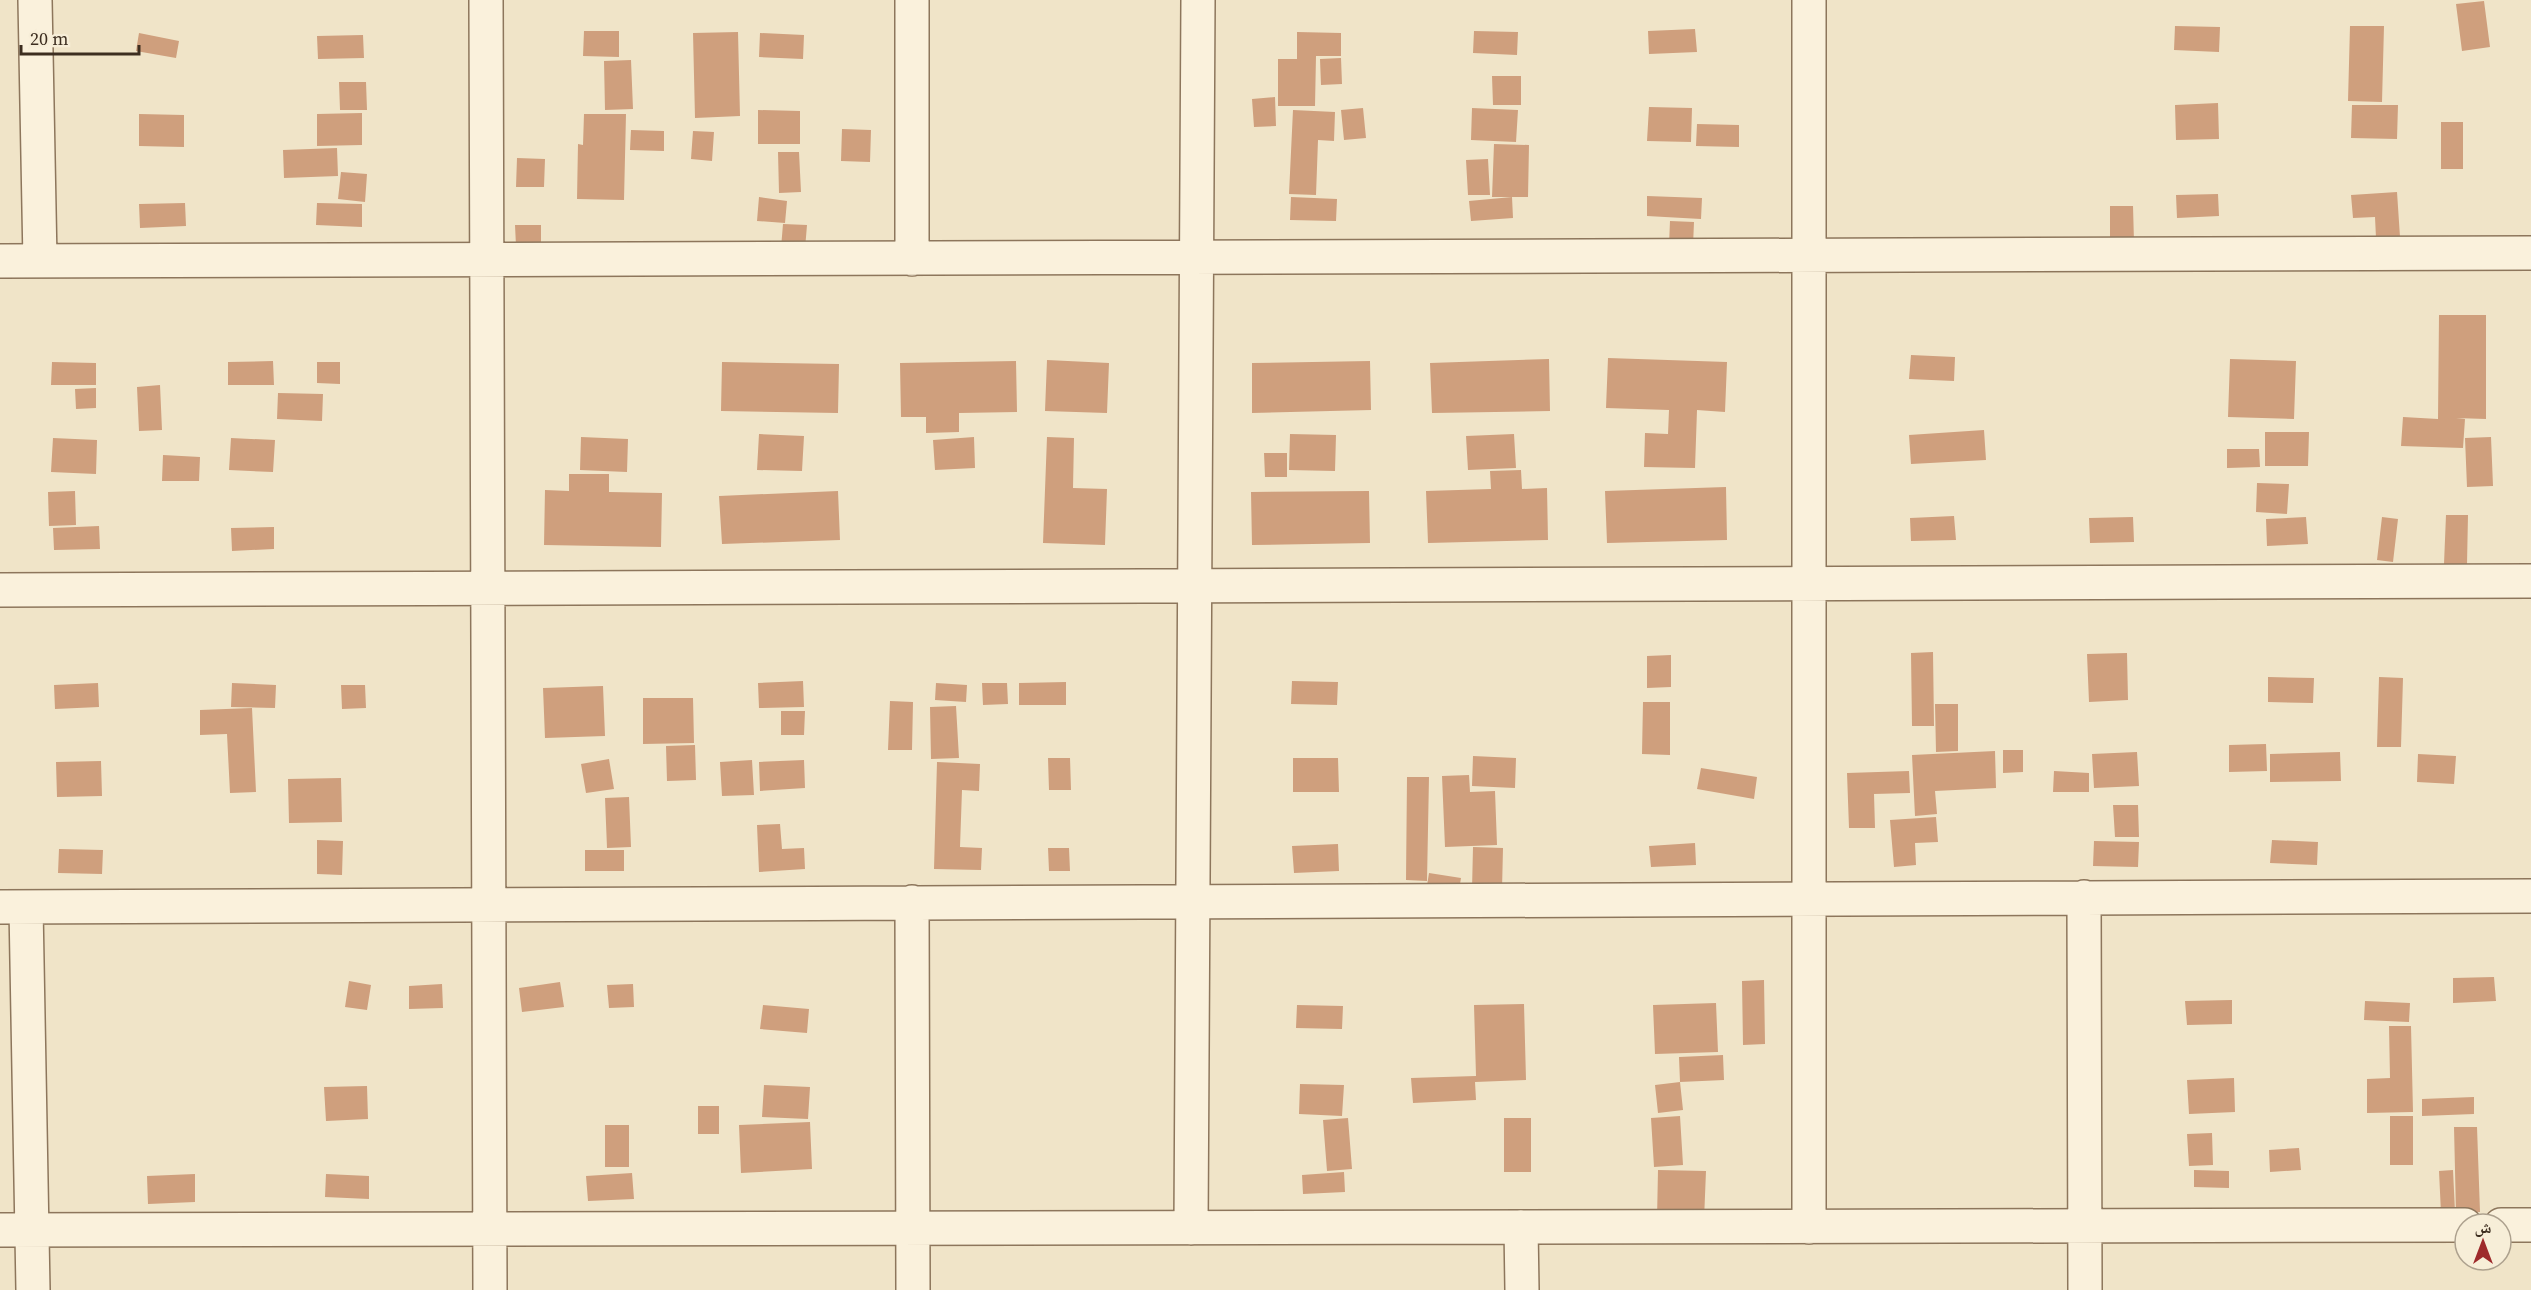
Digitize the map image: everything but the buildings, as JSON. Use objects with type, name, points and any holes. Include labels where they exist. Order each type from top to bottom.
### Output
[{"type":"street","points":[[35,0],[40,261]]},
{"type":"street","points":[[486,0],[490,1290]]},
{"type":"street","points":[[912,0],[912,259]]},
{"type":"street","points":[[1191,1228],[1198,0]]},
{"type":"street","points":[[1809,0],[1809,1227]]},
{"type":"street","points":[[0,261],[2531,254]]},
{"type":"street","points":[[0,590],[2531,581]]},
{"type":"street","points":[[33,1290],[16,1230],[13,907],[489,903],[2531,896]]},
{"type":"street","points":[[2084,897],[2085,1290]]},
{"type":"street","points":[[912,902],[913,1290]]},
{"type":"street","points":[[2513,1225],[2531,1225]]},
{"type":"street","points":[[16,1230],[2453,1226]]},
{"type":"street","points":[[1521,1227],[1522,1290]]}]
